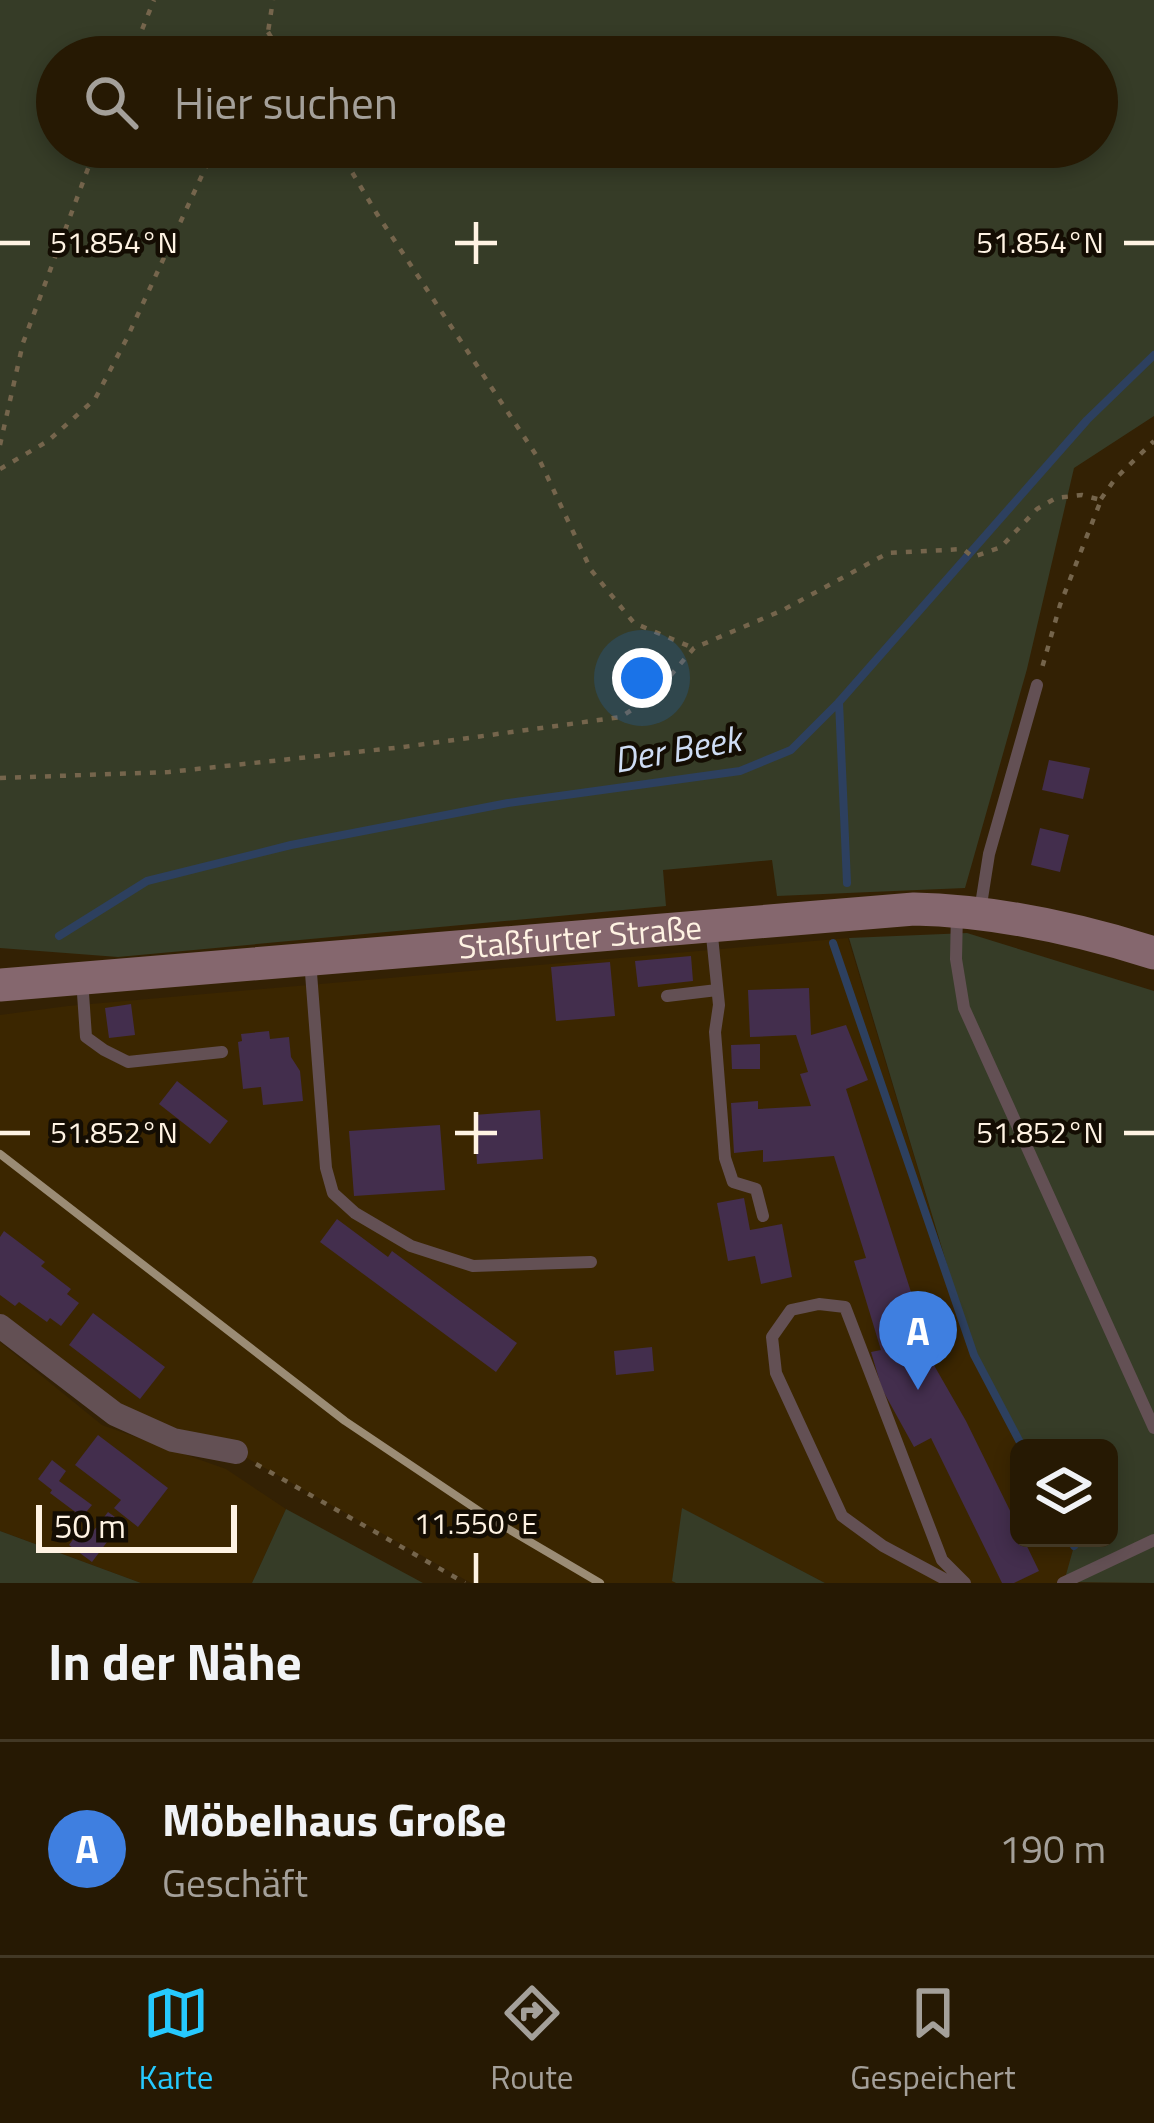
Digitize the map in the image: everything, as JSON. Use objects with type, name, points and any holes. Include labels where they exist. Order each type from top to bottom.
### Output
[{"type":"main road","name":"Staßfurter Straße","points":[[0,985],[876,911],[968,911],[1062,927],[1154,953]]},
{"type":"street","points":[[0,1326],[115,1414],[173,1440],[236,1452]]},
{"type":"lane","points":[[1037,685],[956,959],[964,1008],[1154,1428]]},
{"type":"lane","points":[[711,925],[725,1158],[733,1181],[756,1189],[763,1216]]},
{"type":"lane","points":[[310,959],[326,1168],[332,1193],[411,1246],[473,1266],[592,1262]]},
{"type":"lane","points":[[82,978],[86,1036],[104,1050],[128,1062],[222,1052]]},
{"type":"lane","points":[[667,996],[717,990]]},
{"type":"lane","points":[[952,1583],[883,1546],[842,1516],[776,1373],[772,1337],[791,1310],[819,1304],[845,1306],[942,1560],[965,1583]]},
{"type":"lane","points":[[1063,1583],[1154,1540]]},
{"type":"path","points":[[139,36],[154,0]]},
{"type":"path","points":[[266,36],[273,0]]},
{"type":"path","points":[[268,32],[270,36]]},
{"type":"path","points":[[0,446],[23,343],[88,168]]},
{"type":"path","points":[[0,469],[48,441],[95,399],[205,168]]},
{"type":"path","points":[[350,168],[540,461],[592,570],[634,623],[694,648]]},
{"type":"path","points":[[1037,685],[1060,605],[1101,500],[1115,479],[1154,441]]},
{"type":"path","points":[[0,778],[170,772],[621,717],[653,696],[694,648],[783,610],[888,554],[963,549],[973,557],[1001,547],[1036,509],[1057,498],[1082,495],[1101,500]]},
{"type":"path","points":[[236,1452],[465,1583]]},
{"type":"shaded area","points":[[848,938],[974,1355],[1018,1439],[1010,1439],[1010,1547],[1074,1547],[1065,1583],[825,1583],[683,1509],[672,1580],[676,1583],[471,1583],[236,1452],[115,1414],[0,1317],[0,1015]]},
{"type":"shaded area","points":[[0,1342],[102,1425],[226,1469],[286,1509],[252,1583],[141,1583],[0,1531]]},
{"type":"green space","points":[[0,0],[1154,0],[1154,416],[1074,468],[1027,669],[965,888],[777,896],[772,860],[663,870],[666,906],[118,957],[0,948]]},
{"type":"green space","points":[[967,933],[1154,991],[1154,1583],[1064,1582],[1074,1547],[1118,1547],[1118,1439],[1018,1439],[974,1355],[849,938]]},
{"type":"green space","points":[[682,1508],[825,1583],[672,1581]]},
{"type":"green space","points":[[286,1509],[423,1583],[252,1583]]},
{"type":"green space","points":[[0,1531],[141,1583],[0,1583]]},
{"type":"building","points":[[1049,760],[1090,768],[1083,799],[1042,790]]},
{"type":"building","points":[[1040,828],[1069,835],[1060,872],[1031,865]]},
{"type":"building","points":[[691,956],[693,981],[638,987],[635,961]]},
{"type":"building","points":[[610,962],[615,1016],[556,1021],[551,967]]},
{"type":"building","points":[[809,988],[811,1035],[846,1025],[868,1080],[846,1089],[935,1367],[1010,1511],[1010,1547],[1027,1547],[1039,1571],[1014,1583],[1002,1583],[931,1438],[914,1447],[882,1389],[871,1352],[881,1350],[854,1261],[866,1258],[834,1156],[763,1162],[763,1150],[734,1153],[731,1103],[758,1101],[758,1109],[811,1106],[800,1074],[808,1072],[796,1035],[750,1037],[748,990]]},
{"type":"building","points":[[131,1004],[135,1035],[109,1038],[105,1008]]},
{"type":"building","points":[[269,1031],[270,1039],[289,1037],[303,1101],[263,1105],[261,1087],[243,1089],[241,1034]]},
{"type":"building","points":[[760,1044],[760,1069],[732,1069],[731,1045]]},
{"type":"building","points":[[177,1081],[228,1121],[210,1144],[159,1104]]},
{"type":"building","points":[[540,1110],[543,1159],[477,1164],[474,1115]]},
{"type":"building","points":[[440,1125],[445,1190],[354,1196],[349,1131]]},
{"type":"building","points":[[744,1198],[750,1230],[782,1224],[792,1277],[761,1284],[755,1256],[728,1261],[717,1203]]},
{"type":"building","points":[[337,1219],[388,1257],[392,1251],[517,1343],[496,1372],[320,1242]]},
{"type":"building","points":[[4,1231],[71,1289],[67,1294],[79,1303],[61,1326],[0,1295],[0,1237]]},
{"type":"building","points":[[93,1313],[165,1367],[140,1399],[69,1345]]},
{"type":"building","points":[[652,1347],[654,1371],[616,1375],[614,1351]]},
{"type":"building","points":[[98,1435],[168,1488],[138,1527],[114,1508],[121,1500],[75,1465]]},
{"type":"building","points":[[52,1460],[66,1471],[59,1481],[92,1505],[82,1517],[38,1479]]},
{"type":"building","points":[[108,1512],[122,1522],[92,1562],[69,1545],[79,1531],[88,1538]]},
{"type":"waterway","name":"Der Beek","points":[[59,936],[147,881],[291,845],[508,803],[740,771],[791,750],[839,702],[1087,420],[1154,355]]},
{"type":"waterway","points":[[839,702],[847,883]]},
{"type":"waterway","points":[[833,943],[974,1355],[1018,1439]]},
{"type":"railway","points":[[0,1154],[345,1421],[488,1517],[600,1583]]},
{"type":"place","name":"Möbelhaus Große","points":[[918,1390]]}]
